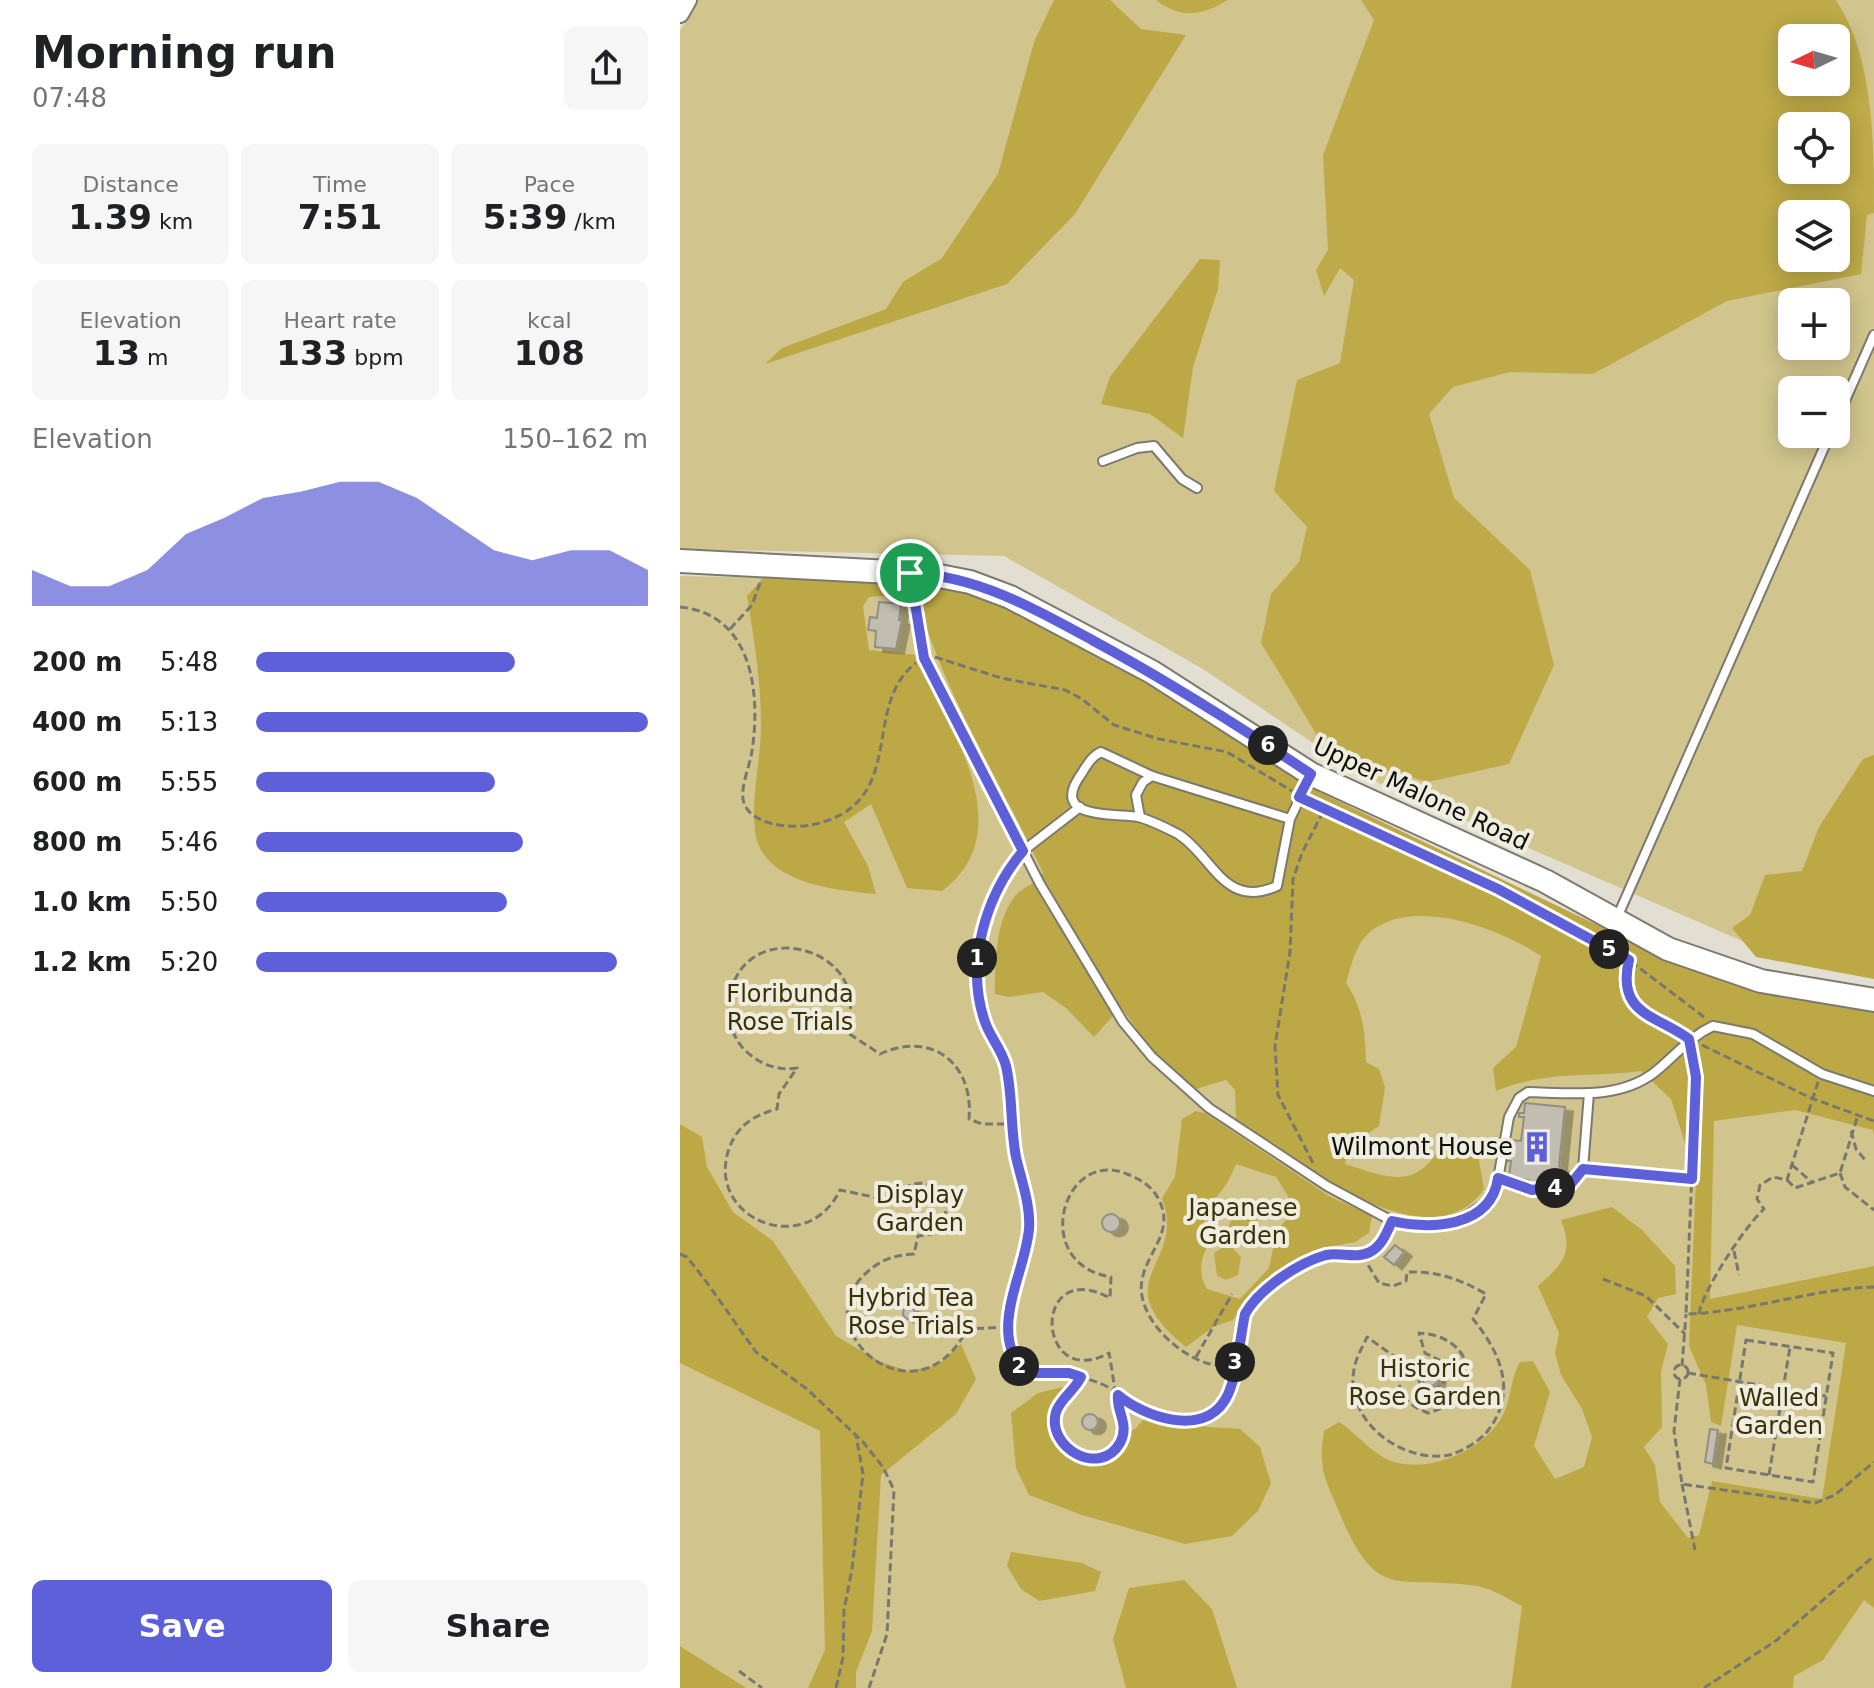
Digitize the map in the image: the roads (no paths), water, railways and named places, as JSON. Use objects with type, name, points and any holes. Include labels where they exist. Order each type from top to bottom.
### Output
[{"type":"main road","name":"Upper Malone Road","points":[[680,561],[910,573],[970,582],[1010,597],[1152,672],[1311,774],[1545,881],[1668,949],[1761,981],[1874,1000]]},
{"type":"street","points":[[680,14],[688,0]]},
{"type":"lane","points":[[1850,389],[1874,335]]},
{"type":"lane","points":[[1103,461],[1137,448],[1154,446],[1182,479],[1197,488]]},
{"type":"lane","points":[[1616,921],[1824,448]]},
{"type":"lane","points":[[910,573],[924,658],[1023,851],[1100,987],[1152,1057],[1209,1108],[1314,1178],[1392,1221],[1412,1226],[1454,1224],[1486,1203],[1498,1178],[1506,1125],[1519,1098],[1528,1092],[1620,1090],[1641,1082],[1689,1039],[1713,1026],[1753,1034],[1822,1074],[1874,1091]]},
{"type":"lane","points":[[1290,819],[1152,776],[1101,752],[1094,755],[1073,787],[1073,797],[1080,807],[1107,817],[1140,817],[1179,835],[1198,851],[1215,874],[1235,888],[1253,893],[1277,886],[1290,819],[1311,774]]},
{"type":"lane","points":[[1140,817],[1136,795],[1143,782],[1152,776]]},
{"type":"lane","points":[[1023,851],[1080,807]]},
{"type":"lane","points":[[1583,1169],[1589,1093]]},
{"type":"place","name":"Wilmont House","points":[[1537,1147]]},
{"type":"park label","name":"Floribunda Rose Trials","points":[[790,1008]]},
{"type":"park label","name":"Display Garden","points":[[920,1209]]},
{"type":"park label","name":"Japanese Garden","points":[[1243,1222]]},
{"type":"park label","name":"Hybrid Tea Rose Trials","points":[[911,1312]]},
{"type":"park label","name":"Historic Rose Garden","points":[[1425,1383]]},
{"type":"park label","name":"Walled Garden","points":[[1779,1412]]}]
